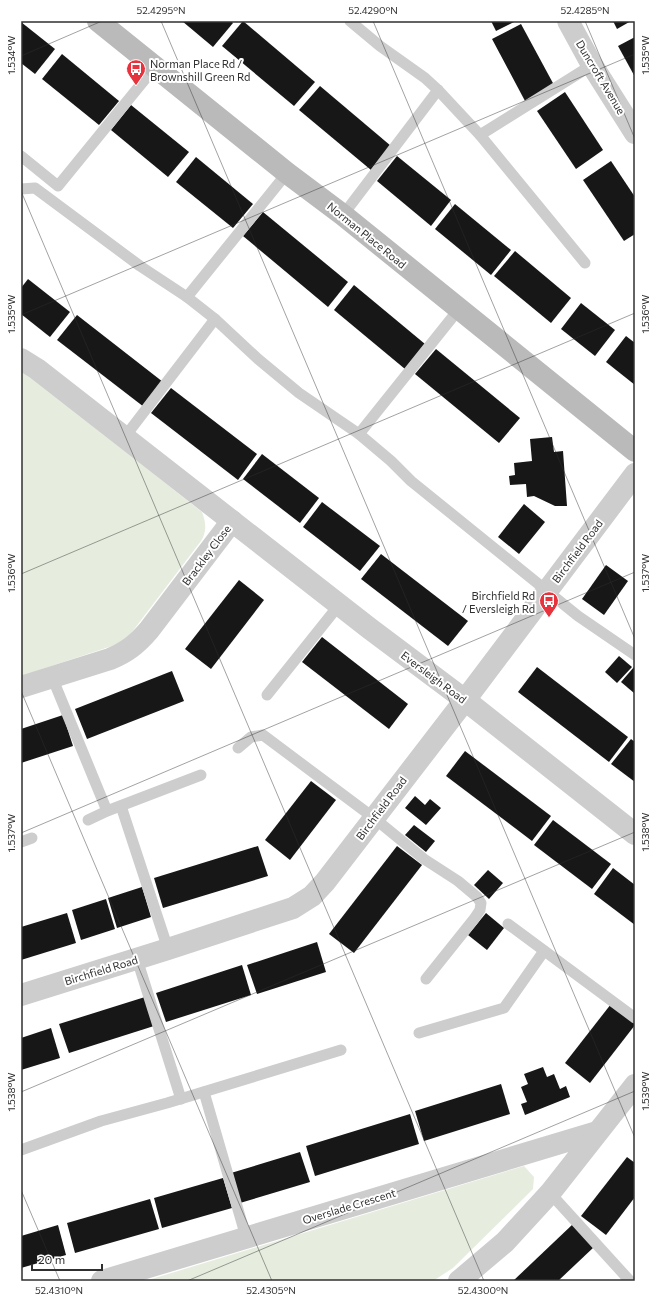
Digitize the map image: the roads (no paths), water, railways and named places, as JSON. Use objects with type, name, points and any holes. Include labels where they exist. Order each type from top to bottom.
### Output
[{"type":"street","name":"Norman Place Road","points":[[98,21],[635,451]]},
{"type":"street","name":"Duncroft Avenue","points":[[568,21],[592,65],[635,133]]},
{"type":"street","name":"Brackley Close","points":[[21,359],[37,369],[232,521],[139,642],[122,654],[21,687]]},
{"type":"street","name":"Birchfield Road","points":[[21,995],[168,950],[293,908],[312,896],[325,882],[465,700],[635,474]]},
{"type":"street","name":"Eversleigh Road","points":[[232,521],[339,605],[465,700],[635,834]]},
{"type":"street","points":[[459,1281],[505,1242],[550,1193],[635,1085]]},
{"type":"street","name":"Overslade Crescent","points":[[102,1281],[597,1132]]},
{"type":"lane","points":[[350,21],[380,46],[425,78],[438,90],[480,135],[585,263]]},
{"type":"lane","points":[[480,135],[592,65]]},
{"type":"lane","points":[[21,156],[58,186],[155,67]]},
{"type":"lane","points":[[342,215],[438,90]]},
{"type":"lane","points":[[187,297],[287,173]]},
{"type":"lane","points":[[21,189],[35,188],[140,266],[187,297],[215,319],[258,359],[299,393],[359,434],[391,461],[411,481],[546,592],[635,655]]},
{"type":"lane","points":[[359,434],[459,309]]},
{"type":"lane","points":[[124,438],[215,319]]},
{"type":"lane","points":[[267,695],[339,605]]},
{"type":"lane","points":[[52,677],[107,811]]},
{"type":"lane","points":[[238,748],[251,737],[263,735],[374,818],[424,859],[458,882],[477,898],[481,903],[480,910],[426,980]]},
{"type":"lane","points":[[88,820],[107,811],[201,775]]},
{"type":"lane","points":[[121,806],[168,950]]},
{"type":"lane","points":[[21,842],[32,838]]},
{"type":"lane","points":[[508,924],[635,1018]]},
{"type":"lane","points":[[419,1033],[504,1008],[544,951]]},
{"type":"lane","points":[[137,959],[181,1099]]},
{"type":"lane","points":[[21,1150],[101,1121],[181,1099],[341,1050]]},
{"type":"lane","points":[[204,1092],[246,1237]]},
{"type":"lane","points":[[550,1193],[630,1281]]},
{"type":"place","name":"Norman Place Rd / Brownshill Green Rd","points":[[136,86]]},
{"type":"place","name":"Birchfield Rd / Eversleigh Rd","points":[[549,618]]}]
